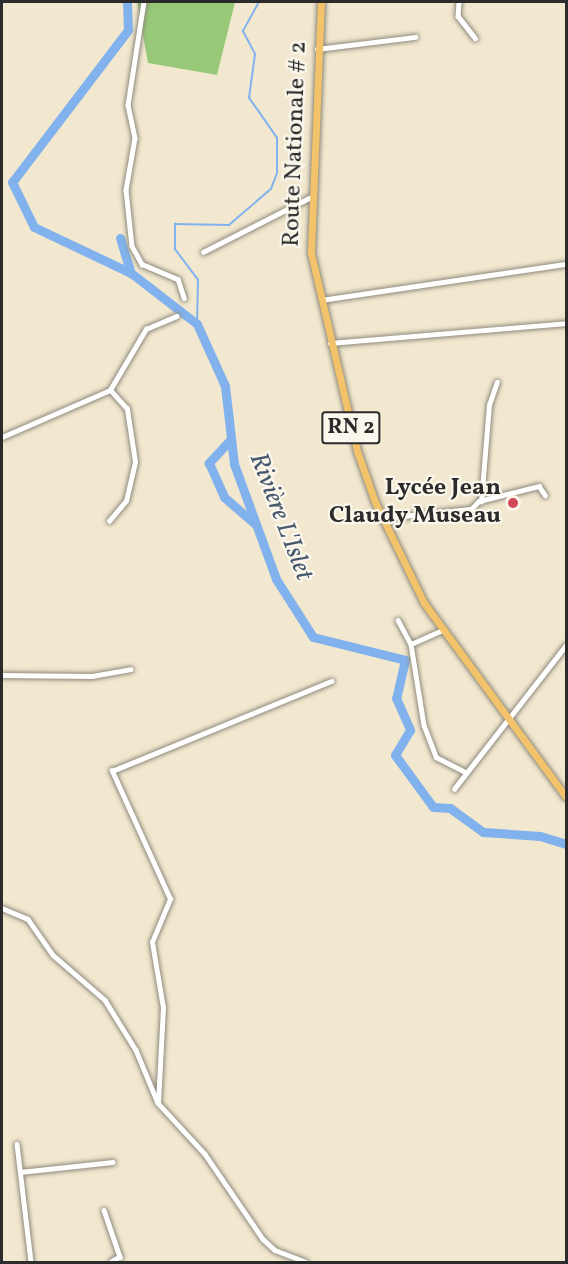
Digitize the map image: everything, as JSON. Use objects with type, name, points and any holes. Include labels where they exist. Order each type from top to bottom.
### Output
[{"type":"main road","name":"Route Nationale # 2","points":[[321,2],[309,198],[311,253],[330,343],[357,451],[383,518],[442,630],[509,723],[566,796]]},
{"type":"street","points":[[144,2],[128,105],[135,138],[126,190],[132,246],[142,264],[178,279],[184,298]]},
{"type":"street","points":[[459,2],[458,16],[475,38]]},
{"type":"street","points":[[317,49],[415,37]]},
{"type":"street","points":[[203,252],[309,198]]},
{"type":"street","points":[[321,300],[567,264]]},
{"type":"street","points":[[2,437],[110,390],[146,329],[176,316]]},
{"type":"street","points":[[330,343],[567,323]]},
{"type":"street","points":[[482,502],[489,405],[497,382]]},
{"type":"street","points":[[109,521],[126,501],[135,462],[127,409],[110,390]]},
{"type":"street","points":[[383,518],[471,509],[482,502],[539,486],[545,495]]},
{"type":"street","points":[[398,620],[411,644],[424,725],[436,757],[465,772]]},
{"type":"street","points":[[411,644],[442,630]]},
{"type":"street","points":[[454,789],[465,772],[509,723],[567,645]]},
{"type":"street","points":[[2,675],[92,676],[130,669]]},
{"type":"street","points":[[158,1103],[163,1008],[152,942],[170,899],[112,771],[331,681]]},
{"type":"street","points":[[2,908],[28,919],[53,955],[105,1000],[136,1050],[158,1103],[205,1154],[263,1239],[306,1263]]},
{"type":"street","points":[[17,1144],[31,1263]]},
{"type":"street","points":[[21,1172],[112,1162]]},
{"type":"street","points":[[104,1210],[120,1257],[111,1263]]},
{"type":"green space","points":[[137,2],[235,2],[217,75],[148,63]]},
{"type":"waterway","name":"Rivière L'Islet","points":[[127,2],[128,30],[12,182],[34,227],[131,273],[197,324],[225,386],[234,464],[276,579],[313,637],[405,660],[396,698],[410,730],[395,755],[433,807],[450,808],[483,832],[540,836],[566,844]]},
{"type":"waterway","points":[[197,324],[198,280],[175,250],[175,224],[229,225],[271,189],[277,173],[277,138],[249,98],[255,54],[243,31],[259,2]]},
{"type":"waterway","points":[[120,238],[131,273]]},
{"type":"waterway","points":[[231,439],[209,463],[224,497],[255,524]]},
{"type":"waterway","points":[[151,1262],[181,1262]]},
{"type":"place","name":"Lycée Jean Claudy Museau","points":[[513,503]]}]
